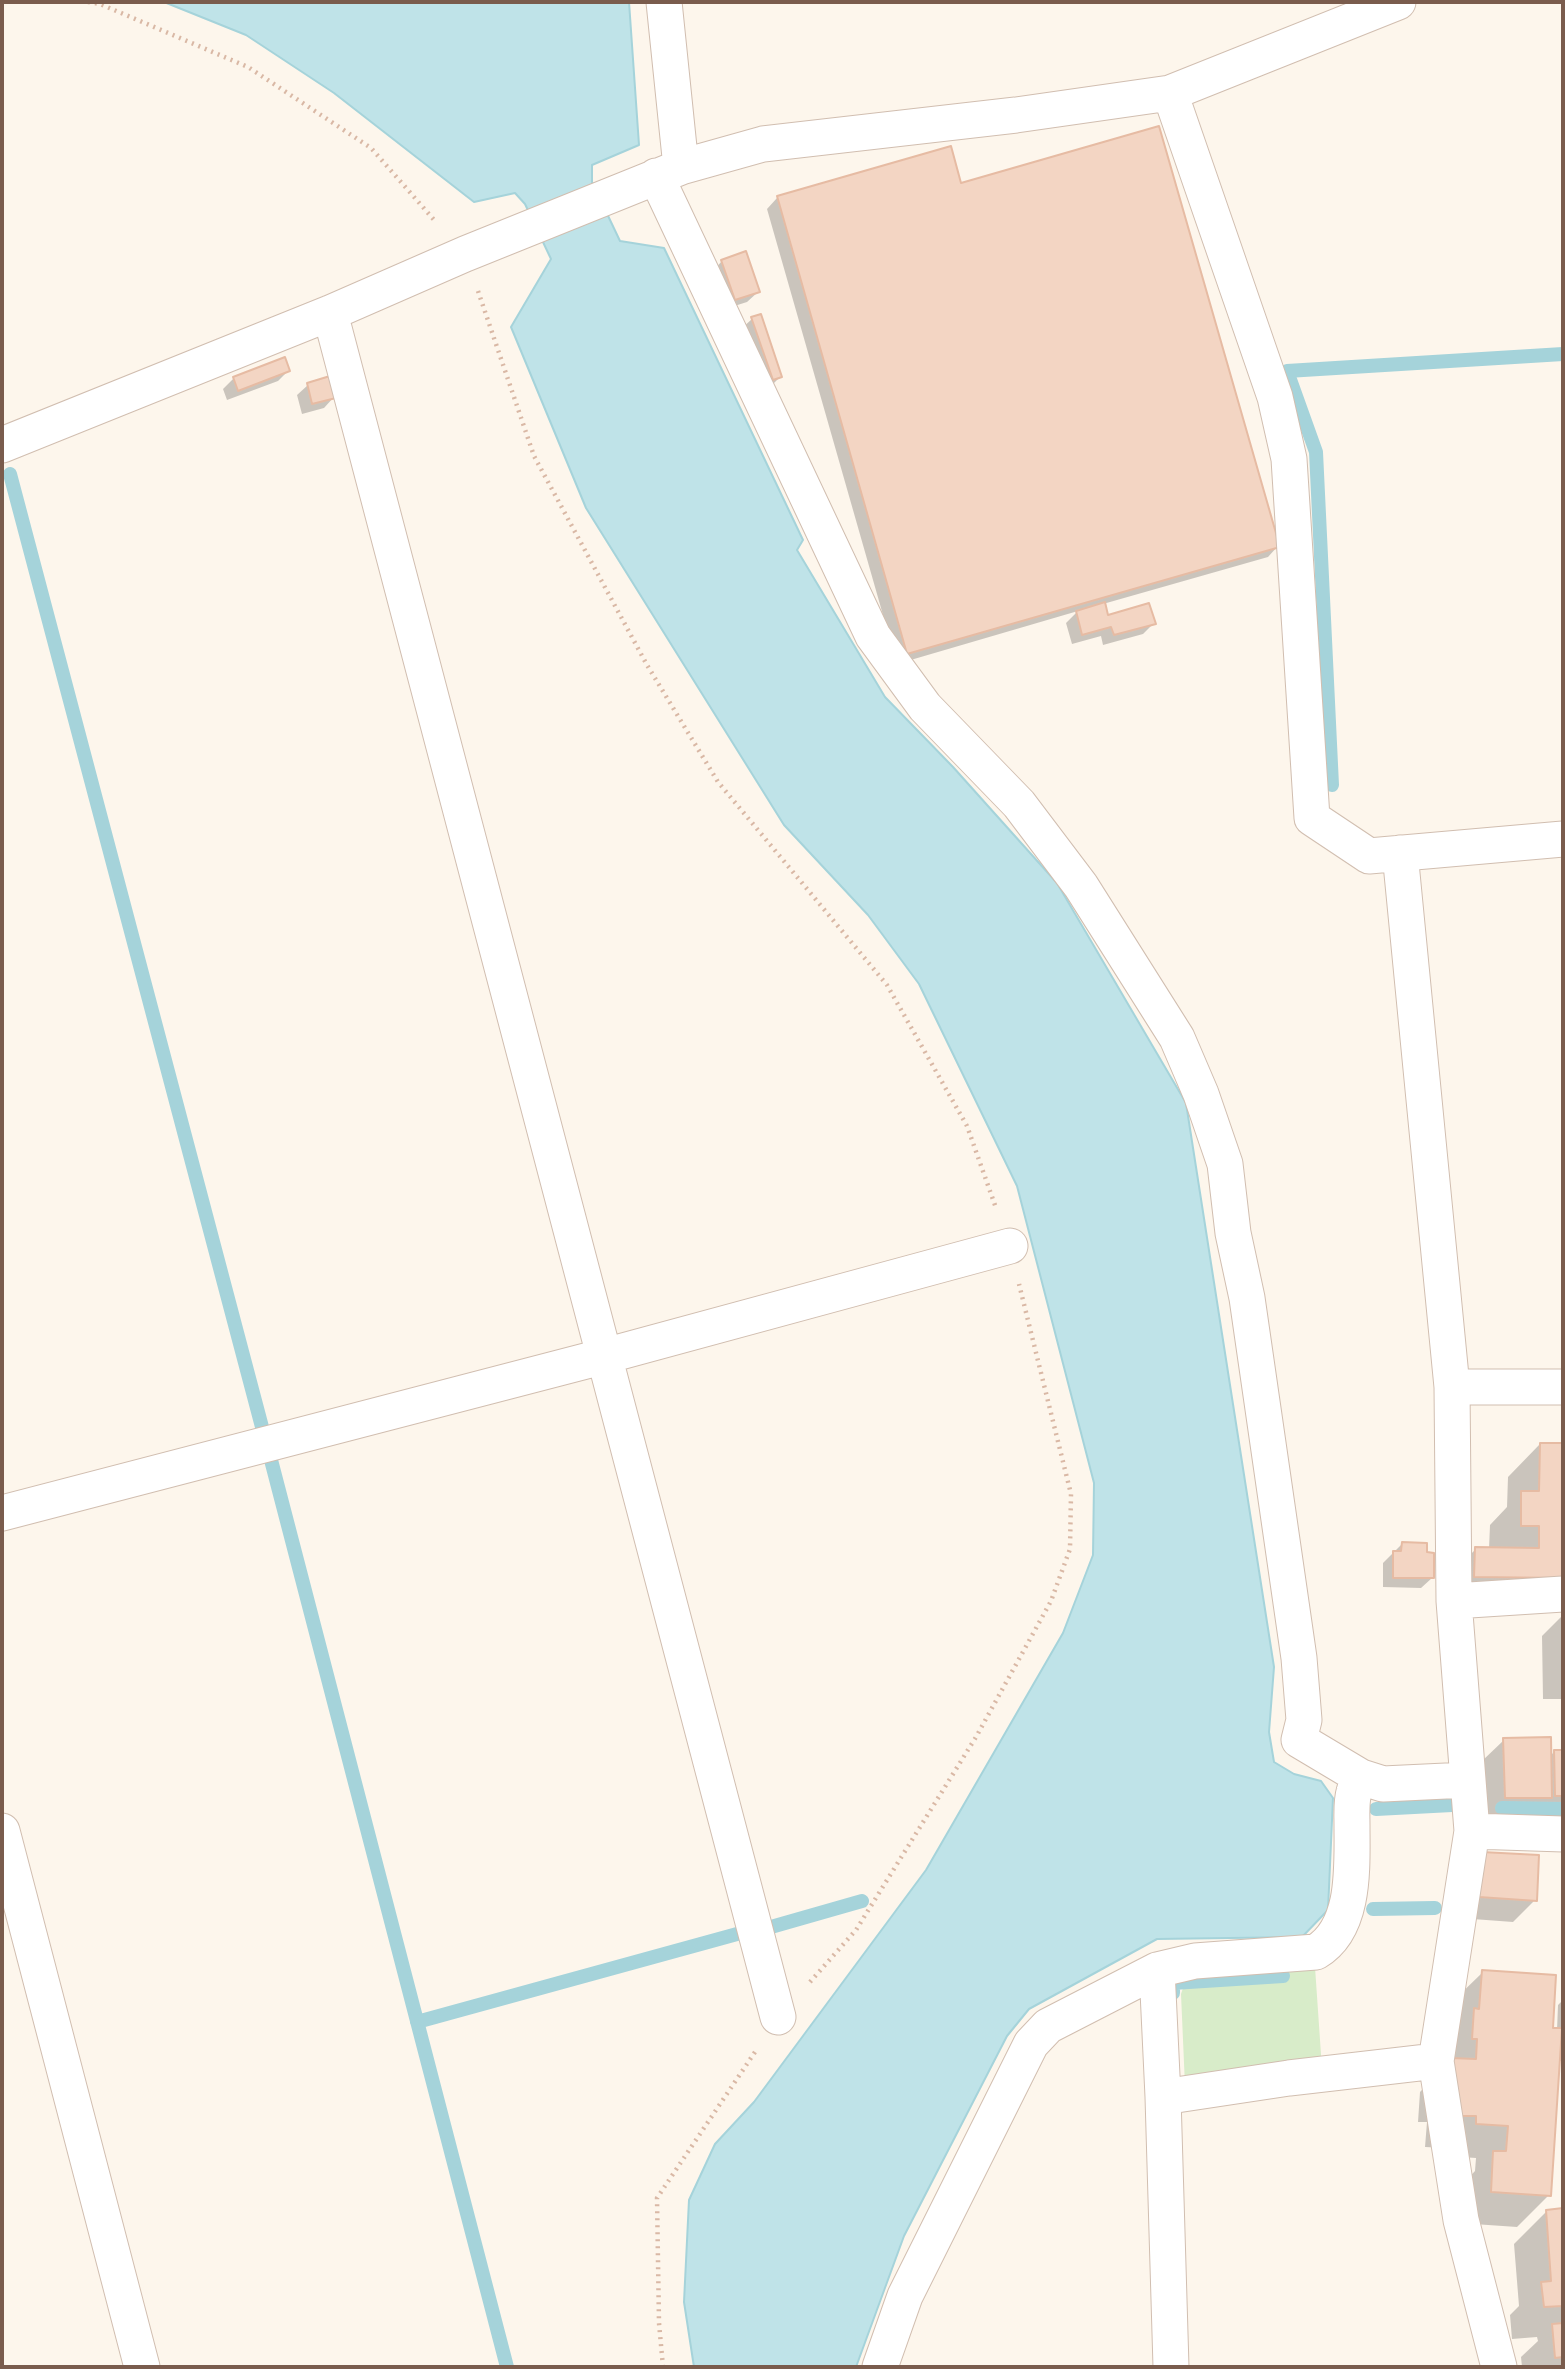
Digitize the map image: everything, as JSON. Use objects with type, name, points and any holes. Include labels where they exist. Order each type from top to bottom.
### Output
[{"type":"street","points":[[664,2],[656,176],[873,636],[925,707],[1019,804],[1081,886],[1177,1038],[1201,1094],[1225,1164],[1233,1233],[1247,1298],[1299,1658],[1304,1720],[1300,1740],[1361,1777],[1383,1784],[1468,1780]]},
{"type":"street","points":[[2,445],[330,313],[656,176],[763,144],[1016,115],[1170,93],[1398,2]]},
{"type":"street","points":[[1170,93],[1275,397],[1289,459],[1312,818],[1369,856],[1563,839]]},
{"type":"street","points":[[330,313],[778,2017]]},
{"type":"street","points":[[1400,853],[1452,1387],[1454,1601],[1472,1831],[1436,2061],[1461,2220],[1499,2367]]},
{"type":"street","points":[[2,1513],[1010,1247]]},
{"type":"street","points":[[1452,1387],[1563,1387]]},
{"type":"street","points":[[1454,1601],[1563,1594]]},
{"type":"street","points":[[880,2367],[905,2296],[1031,2044],[1048,2026],[1157,1970],[1195,1961],[1316,1952],[1328,1945],[1343,1920],[1346,1906],[1352,1857],[1353,1794],[1361,1777]]},
{"type":"street","points":[[1472,1831],[1563,1834]]},
{"type":"street","points":[[2,1832],[142,2367]]},
{"type":"street","points":[[1157,1970],[1171,2367]]},
{"type":"street","points":[[1163,2097],[1289,2078],[1436,2061]]},
{"type":"path","points":[[88,2],[100,4],[248,67],[371,148],[465,254],[534,456],[647,665],[718,782],[887,985],[967,1126],[1010,1247],[1071,1494],[1070,1549],[1051,1601],[976,1737],[856,1930],[778,2017],[657,2198],[659,2323],[663,2367]]},
{"type":"green space","points":[[1315,1967],[1322,2069],[1185,2086],[1181,1994],[1184,1985],[1286,1980],[1286,1968]]},
{"type":"water","points":[[164,2],[629,2],[639,145],[592,165],[592,182],[620,241],[664,248],[803,540],[797,550],[885,697],[953,767],[1057,883],[1186,1103],[1274,1667],[1269,1732],[1274,1762],[1294,1774],[1321,1781],[1333,1798],[1328,1910],[1302,1937],[1157,1939],[1029,2009],[1007,2036],[904,2236],[856,2367],[694,2367],[684,2302],[689,2200],[715,2144],[754,2102],[926,1870],[1063,1633],[1093,1555],[1094,1483],[1017,1186],[919,984],[868,915],[784,825],[586,508],[511,327],[551,259],[525,204],[515,193],[474,202],[334,93],[246,35]]},
{"type":"building","points":[[1159,126],[1280,547],[907,654],[777,196],[951,146],[961,183]]},
{"type":"building","points":[[746,251],[760,292],[735,300],[721,260]]},
{"type":"building","points":[[761,314],[782,377],[773,380],[751,317]]},
{"type":"building","points":[[285,357],[290,371],[238,391],[233,377]]},
{"type":"building","points":[[330,376],[336,398],[312,404],[307,383]]},
{"type":"building","points":[[1105,602],[1108,615],[1149,603],[1156,624],[1114,635],[1111,627],[1082,635],[1076,611]]},
{"type":"building","points":[[1540,1443],[1563,1443],[1563,1578],[1474,1577],[1475,1547],[1539,1548],[1539,1526],[1521,1526],[1521,1491],[1539,1491]]},
{"type":"building","points":[[1402,1542],[1427,1543],[1427,1552],[1434,1553],[1434,1578],[1393,1578],[1393,1551],[1401,1551]]},
{"type":"building","points":[[1551,1737],[1552,1798],[1505,1798],[1503,1738]]},
{"type":"building","points":[[1554,1750],[1563,1750],[1563,1796],[1555,1796]]},
{"type":"building","points":[[1482,1852],[1539,1855],[1537,1901],[1479,1897]]},
{"type":"building","points":[[1482,1970],[1556,1975],[1553,2028],[1562,2028],[1551,2196],[1491,2192],[1493,2151],[1506,2151],[1508,2126],[1476,2124],[1476,2116],[1457,2116],[1451,2058],[1476,2059],[1477,2039],[1472,2039],[1474,2008],[1479,2009]]},
{"type":"building","points":[[1563,2208],[1563,2306],[1544,2307],[1541,2282],[1551,2281],[1546,2210]]},
{"type":"building","points":[[1563,2323],[1563,2357],[1555,2358],[1552,2324]]},
{"type":"waterway","points":[[1332,785],[1316,452],[1287,371],[1563,354]]},
{"type":"waterway","points":[[10,474],[262,1427]]},
{"type":"waterway","points":[[271,1460],[507,2367]]},
{"type":"waterway","points":[[1376,1809],[1452,1805]]},
{"type":"waterway","points":[[1502,1808],[1563,1809]]},
{"type":"waterway","points":[[771,1927],[862,1901]]},
{"type":"waterway","points":[[1373,1909],[1435,1908]]},
{"type":"waterway","points":[[417,2022],[748,1931]]},
{"type":"waterway","points":[[1173,1993],[1173,1983],[1283,1976]]}]
